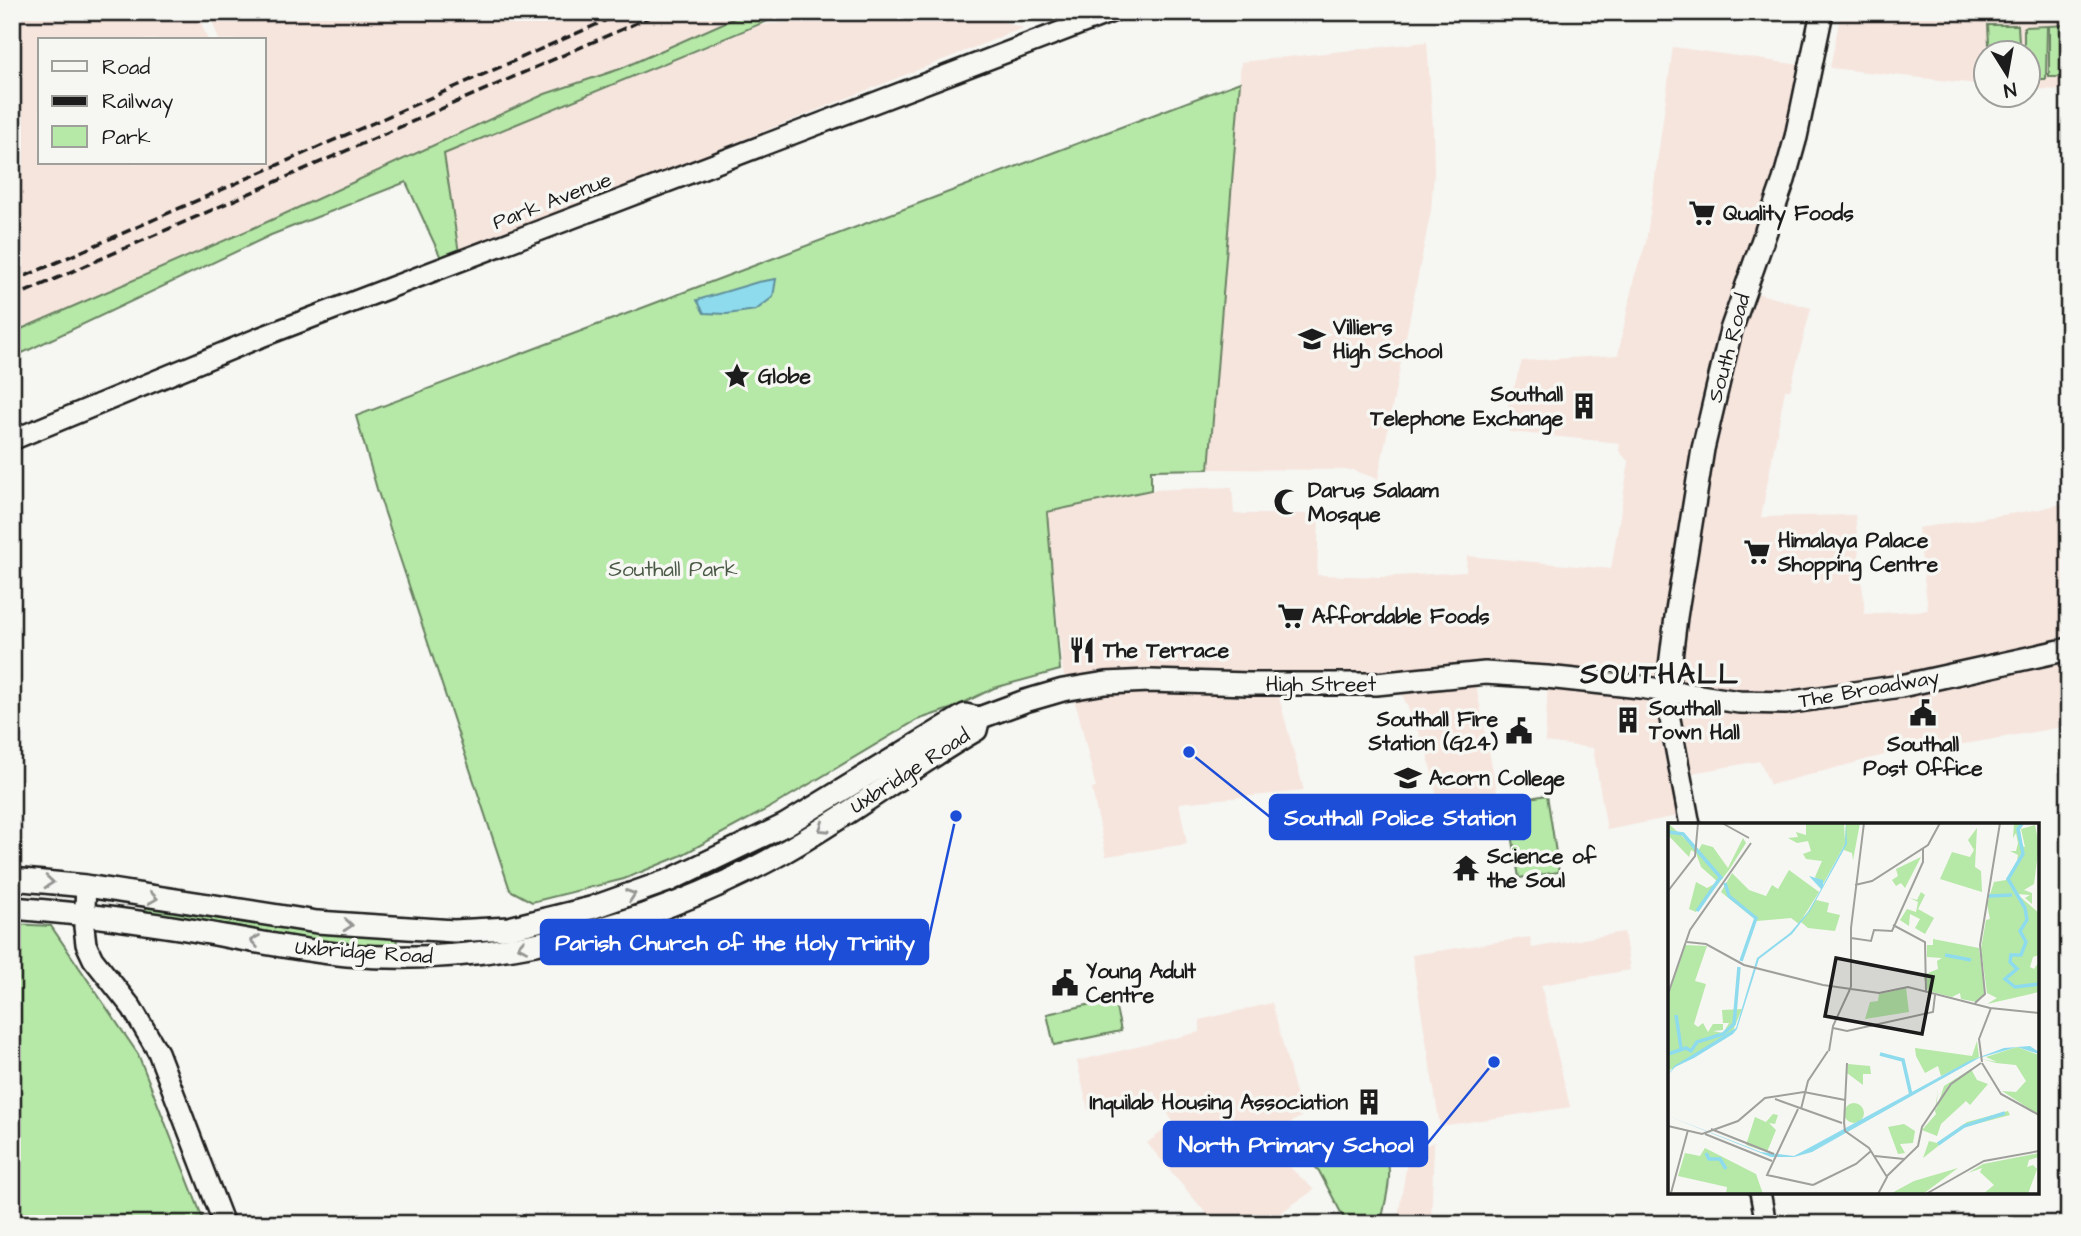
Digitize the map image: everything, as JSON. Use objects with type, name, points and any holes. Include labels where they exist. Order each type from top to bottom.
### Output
[{"type":"main road","name":"South Road","points":[[1667,691],[1703,449],[1733,322],[1784,180],[1796,137],[1822,12]]},
{"type":"main road","name":"The Broadway","points":[[1667,691],[1762,704],[1820,699],[1901,686],[2069,649]]},
{"type":"main road","name":"High Street","points":[[979,718],[1063,690],[1106,683],[1150,681],[1376,684],[1485,673],[1667,691]]},
{"type":"main road","name":"Uxbridge Road","points":[[12,879],[86,886],[317,922],[406,929],[490,930],[548,919],[632,895],[670,880],[753,841],[814,808],[965,715],[979,718],[976,730],[804,840],[763,863],[658,909],[572,935],[482,953],[453,957],[346,955],[84,915],[12,908]]},
{"type":"main road","points":[[753,841],[763,863]]},
{"type":"main road","points":[[406,929],[406,957]]},
{"type":"street","name":"Park Avenue","points":[[12,440],[261,337],[1112,12]]},
{"type":"street","points":[[1667,691],[1690,823]]},
{"type":"street","points":[[86,886],[85,936],[93,959],[132,1008],[158,1052],[224,1224]]},
{"type":"street","points":[[1760,1194],[1766,1224]]},
{"type":"shaded area","points":[[12,12],[197,12],[207,38],[38,38],[38,164],[266,164],[266,38],[218,38],[209,12],[748,12],[620,69],[545,94],[267,222],[12,333]]},
{"type":"shaded area","points":[[920,12],[973,12],[1023,28],[459,253],[444,154],[760,25]]},
{"type":"shaded area","points":[[1841,12],[2069,12],[2069,90],[2042,89],[2042,38],[1972,38],[1972,83],[1830,68]]},
{"type":"shaded area","name":"Villiers High School","points":[[1427,42],[1433,128],[1431,210],[1378,479],[1353,470],[1209,469],[1241,62]]},
{"type":"shaded area","points":[[1673,47],[1808,66],[1745,290],[1811,308],[1790,390],[1785,390],[1761,517],[1855,515],[1865,614],[1928,610],[1918,528],[2036,510],[2069,502],[2069,748],[2062,727],[1913,753],[1911,748],[1770,785],[1760,761],[1680,775],[1687,814],[1607,830],[1593,748],[1545,742],[1548,683],[1474,676],[1497,791],[1438,802],[1428,755],[1399,687],[1277,690],[1304,791],[1179,803],[1187,844],[1106,856],[1092,789],[1096,788],[1078,711],[1063,672],[1047,512],[1151,490],[1232,487],[1234,514],[1319,514],[1317,575],[1380,577],[1466,572],[1467,556],[1611,569],[1629,462],[1619,451],[1620,443],[1510,432],[1503,423],[1522,361],[1618,355],[1634,278],[1646,243]]},
{"type":"shaded area","points":[[1624,932],[1630,970],[1541,985],[1570,1107],[1440,1126],[1412,955],[1530,937],[1532,948]]},
{"type":"shaded area","points":[[1272,1003],[1302,1116],[1261,1140],[1314,1190],[1264,1224],[1215,1224],[1147,1143],[1174,1123],[1153,1091],[1088,1110],[1077,1061],[1200,1032],[1200,1020]]},
{"type":"shaded area","points":[[1434,1142],[1431,1224],[1397,1224],[1407,1163],[1416,1149]]},
{"type":"green space","points":[[748,12],[789,12],[444,154],[459,253],[442,260],[406,182],[271,235],[12,358],[12,333],[267,222],[545,94],[620,69]]},
{"type":"green space","points":[[1988,25],[2018,25],[2019,38],[1989,38]]},
{"type":"green space","points":[[2069,25],[2069,77],[2049,77],[2049,26]]},
{"type":"green space","points":[[2047,26],[2046,79],[2042,79],[2042,38],[2024,38],[2024,27]]},
{"type":"green space","name":"Southall Park","points":[[1240,82],[1209,469],[1151,470],[1151,490],[1047,512],[1060,670],[994,688],[953,708],[917,720],[771,807],[680,856],[624,879],[532,902],[510,890],[377,489],[356,416]]},
{"type":"green space","points":[[1547,795],[1559,872],[1519,878],[1507,802]]},
{"type":"green space","points":[[748,851],[752,858],[621,911],[566,927],[472,945],[472,937]]},
{"type":"green space","points":[[147,902],[392,934],[397,939],[396,946],[391,949],[316,942],[237,926],[145,914]]},
{"type":"green space","points":[[12,924],[51,926],[138,1054],[205,1224],[12,1224]]},
{"type":"green space","points":[[1114,999],[1121,1031],[1054,1045],[1047,1014]]},
{"type":"green space","points":[[1301,1137],[1354,1140],[1384,1154],[1389,1177],[1381,1224],[1347,1224],[1319,1171],[1300,1149],[1298,1143]]},
{"type":"water","points":[[776,279],[773,297],[756,310],[727,314],[704,313],[697,300],[758,282]]},
{"type":"railway","points":[[12,282],[625,12]]},
{"type":"railway","points":[[12,298],[661,12]]},
{"type":"place","name":"Quality Foods","points":[[1702,213]]},
{"type":"place","name":"Villiers High School","points":[[1312,339]]},
{"type":"place","name":"Globe","points":[[737,376]]},
{"type":"place","name":"Southall Telephone Exchange","points":[[1584,406]]},
{"type":"place","name":"Darus Salaam Mosque","points":[[1287,502]]},
{"type":"place","name":"Himalaya Palace Shopping Centre","points":[[1757,552]]},
{"type":"place","name":"Affordable Foods","points":[[1291,616]]},
{"type":"place","name":"The Terrace","points":[[1082,650]]},
{"type":"place","name":"Southall Post Office","points":[[1923,713]]},
{"type":"place","name":"Southall Town Hall","points":[[1628,720]]},
{"type":"place","name":"Southall Fire Station (G24)","points":[[1519,731]]},
{"type":"place","name":"Southall Police Station","points":[[1189,752]]},
{"type":"place","name":"Acorn College","points":[[1408,778]]},
{"type":"place","name":"Parish Church of the Holy Trinity","points":[[956,816]]},
{"type":"place","name":"Science of the Soul","points":[[1466,868]]},
{"type":"place","name":"Young Adult Centre","points":[[1065,983]]},
{"type":"place","name":"North Primary School","points":[[1494,1062]]},
{"type":"place","name":"Inquilab Housing Association","points":[[1369,1102]]},
{"type":"district","name":"SOUTHALL","points":[[1660,674]]}]
